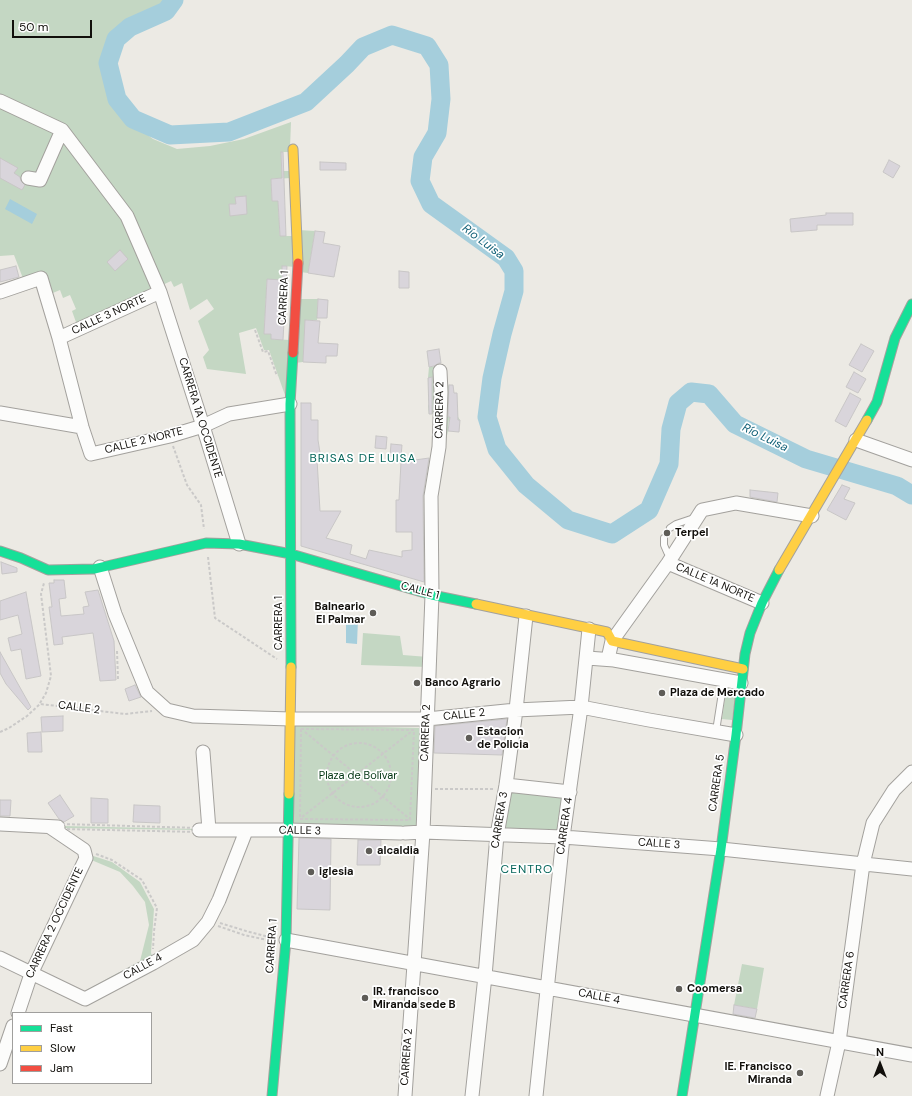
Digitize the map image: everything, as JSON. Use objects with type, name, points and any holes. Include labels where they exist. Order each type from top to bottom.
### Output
[{"type":"street","points":[[0,101],[62,130],[40,180],[28,178]]},
{"type":"street","name":"CARRERA 1A OCCIDENTE","points":[[62,130],[127,216],[160,292],[239,544]]},
{"type":"street","name":"CARRERA 1","points":[[272,1096],[286,941],[291,719],[290,404],[298,258],[293,149]]},
{"type":"street","points":[[0,292],[41,278],[59,338],[82,427],[0,413]]},
{"type":"street","name":"CALLE 3 NORTE","points":[[59,338],[160,292]]},
{"type":"street","name":"CARRERA 5","points":[[682,1096],[721,849],[745,654],[750,633],[777,574],[827,491],[877,402],[895,338],[912,304]]},
{"type":"street","name":"CARRERA 2","points":[[405,1096],[423,832],[432,595],[431,496],[439,447],[442,392],[440,371]]},
{"type":"street","name":"CALLE 2 NORTE","points":[[82,427],[91,454],[170,436],[203,426],[229,414],[290,404]]},
{"type":"street","points":[[855,442],[912,460]]},
{"type":"street","points":[[608,659],[612,641],[670,561],[700,514],[736,503],[812,516]]},
{"type":"street","name":"CALLE 1","points":[[48,570],[97,568],[206,543],[239,544],[291,554],[432,595],[607,632],[612,641],[743,669]]},
{"type":"street","points":[[0,551],[21,558],[48,570]]},
{"type":"street","name":"CALLE 1A NORTE","points":[[670,561],[762,604]]},
{"type":"street","name":"CALLE 2","points":[[97,568],[147,692],[167,710],[193,716],[291,719],[427,719],[516,710],[581,707],[736,735]]},
{"type":"street","name":"CARRERA 3","points":[[472,1096],[485,976],[496,835],[506,787],[526,616]]},
{"type":"street","name":"CARRERA 4","points":[[536,1096],[563,837],[590,629]]},
{"type":"street","points":[[587,658],[608,659],[741,684]]},
{"type":"street","points":[[203,752],[204,830]]},
{"type":"street","name":"CARRERA 6","points":[[827,1096],[839,1042],[863,864],[873,823],[894,790],[912,772]]},
{"type":"street","points":[[506,787],[570,792]]},
{"type":"street","points":[[0,824],[56,827],[84,850]]},
{"type":"street","name":"CALLE 3","points":[[204,830],[423,832],[563,837],[721,849],[912,869]]},
{"type":"street","name":"CALLE 4","points":[[0,958],[85,999],[192,940],[209,920],[219,900],[246,830]]},
{"type":"street","name":"CARRERA 2 OCCIDENTE","points":[[18,1012],[31,974],[86,858],[84,850]]},
{"type":"street","name":"CALLE 4","points":[[286,941],[547,987],[912,1055]]},
{"type":"street","points":[[0,1064],[12,1029]]},
{"type":"lane","points":[[670,528],[700,514]]},
{"type":"lane","points":[[664,538],[664,545],[670,561]]},
{"type":"lane","points":[[716,731],[724,680]]},
{"type":"path","points":[[255,330],[263,352],[268,351],[278,378]]},
{"type":"path","points":[[170,436],[187,485],[201,504],[215,618],[291,669]]},
{"type":"path","points":[[0,732],[27,716],[40,704],[46,693],[51,676],[41,594],[48,570]]},
{"type":"path","name":"CALLE 2","points":[[40,704],[124,714],[167,710]]},
{"type":"path","points":[[301,728],[414,730]]},
{"type":"path","points":[[301,728],[410,820]]},
{"type":"path","points":[[300,819],[301,728]]},
{"type":"path","points":[[300,819],[414,730]]},
{"type":"path","points":[[410,820],[414,730]]},
{"type":"path","points":[[352,744],[363,744],[374,747],[383,754],[390,768],[391,776],[390,783],[382,797],[373,803],[362,807],[351,806],[341,801],[333,793],[327,781],[327,774],[330,761],[342,748],[352,744]]},
{"type":"path","points":[[424,788],[506,787]]},
{"type":"path","points":[[300,819],[410,820]]},
{"type":"path","points":[[56,827],[62,824],[199,828],[204,830]]},
{"type":"path","points":[[56,827],[62,829],[199,832],[204,830]]},
{"type":"path","points":[[84,850],[112,860],[142,880],[157,908],[153,952],[157,960]]},
{"type":"path","points":[[209,920],[244,935],[286,941]]},
{"type":"green space","points":[[0,0],[169,0],[163,8],[128,26],[114,39],[105,63],[113,100],[131,122],[153,139],[177,149],[210,146],[244,139],[291,122],[291,152],[281,152],[282,171],[292,171],[292,178],[271,179],[272,201],[278,201],[280,236],[294,236],[296,267],[283,266],[282,280],[267,280],[264,333],[271,334],[271,339],[290,340],[286,398],[269,350],[264,350],[256,328],[239,333],[246,374],[207,369],[203,357],[209,350],[198,321],[214,309],[207,299],[190,310],[182,283],[174,287],[171,281],[77,325],[72,311],[76,309],[70,295],[63,298],[60,290],[48,295],[42,276],[24,281],[14,255],[0,256]]},
{"type":"green space","points":[[298,230],[315,231],[308,273],[300,272]]},
{"type":"green space","points":[[299,299],[318,299],[317,320],[306,320],[303,362],[295,363]]},
{"type":"green space","points":[[442,365],[444,386],[453,385],[454,402],[453,404],[445,405],[445,417],[458,417],[460,420],[449,419],[444,449],[438,413],[429,414],[428,406],[429,367]]},
{"type":"green space","points":[[363,633],[400,636],[403,655],[428,657],[428,667],[361,665]]},
{"type":"green space","points":[[727,684],[737,686],[732,720],[722,719]]},
{"type":"green space","name":"Plaza de Bolívar","points":[[295,725],[422,728],[420,827],[293,824]]},
{"type":"green space","points":[[508,788],[566,794],[560,834],[501,832]]},
{"type":"green space","points":[[63,826],[198,829],[198,830],[63,828]]},
{"type":"green space","points":[[87,854],[112,862],[140,882],[154,909],[151,953],[153,958],[88,993],[83,992],[140,961],[149,925],[145,902],[133,886],[120,872],[89,859]]},
{"type":"green space","points":[[742,964],[764,968],[757,1009],[734,1005]]},
{"type":"water","points":[[10,199],[37,214],[32,224],[5,209]]},
{"type":"water","points":[[346,618],[358,619],[357,644],[346,643]]},
{"type":"building","points":[[281,152],[283,152],[286,236],[280,236],[278,201],[272,201],[271,179],[282,178]]},
{"type":"building","points":[[0,158],[18,168],[14,173],[20,177],[21,181],[25,185],[22,190],[0,178]]},
{"type":"building","points":[[889,160],[900,166],[893,178],[883,172]]},
{"type":"building","points":[[320,162],[346,163],[346,170],[320,170]]},
{"type":"building","points":[[246,196],[247,214],[230,216],[229,204],[236,204],[235,197]]},
{"type":"building","points":[[826,213],[853,213],[853,225],[817,225],[817,230],[791,232],[790,219],[826,215]]},
{"type":"building","points":[[315,231],[325,232],[323,243],[340,246],[334,277],[308,273]]},
{"type":"building","points":[[120,250],[128,259],[115,271],[107,262]]},
{"type":"building","points":[[16,266],[19,277],[0,282],[0,270]]},
{"type":"building","points":[[282,266],[287,266],[283,340],[271,339],[271,334],[264,334],[267,279],[282,280]]},
{"type":"building","points":[[399,271],[409,272],[409,288],[399,288]]},
{"type":"building","points":[[318,299],[328,300],[327,318],[317,318]]},
{"type":"building","points":[[305,320],[320,321],[318,343],[338,344],[337,356],[326,356],[326,363],[303,362]]},
{"type":"building","points":[[861,344],[874,351],[862,372],[849,365]]},
{"type":"building","points":[[439,349],[441,363],[429,367],[427,351]]},
{"type":"building","points":[[854,372],[866,379],[858,393],[846,387]]},
{"type":"building","points":[[432,377],[432,414],[429,414],[428,378]]},
{"type":"building","points":[[449,385],[453,385],[454,393],[457,393],[458,420],[460,420],[459,432],[448,431],[450,417],[448,417]]},
{"type":"building","points":[[850,393],[861,399],[846,427],[835,421]]},
{"type":"building","points":[[301,403],[311,403],[311,420],[318,420],[318,440],[321,459],[317,459],[320,511],[341,511],[326,538],[352,545],[350,554],[366,559],[369,550],[402,557],[402,551],[412,550],[412,532],[396,532],[396,500],[399,500],[401,462],[429,458],[423,496],[424,582],[301,546]]},
{"type":"building","points":[[376,436],[387,437],[386,449],[375,448]]},
{"type":"building","points":[[391,444],[402,445],[401,457],[390,456]]},
{"type":"building","points":[[842,485],[850,488],[844,499],[855,503],[846,520],[827,510]]},
{"type":"building","points":[[750,490],[778,493],[777,502],[750,497]]},
{"type":"building","points":[[1,562],[17,568],[17,572],[2,574]]},
{"type":"building","points":[[54,580],[64,580],[66,598],[59,599],[61,616],[84,614],[83,607],[89,606],[85,592],[98,590],[114,641],[116,680],[100,681],[93,633],[62,637],[63,644],[54,645],[49,607],[52,607],[49,583],[54,583]]},
{"type":"building","points":[[26,592],[41,676],[26,679],[21,649],[11,651],[8,638],[22,634],[18,615],[0,620],[0,601]]},
{"type":"building","points":[[0,652],[31,707],[28,710],[6,684],[0,673]]},
{"type":"building","points":[[135,685],[141,697],[129,701],[125,689]]},
{"type":"building","points":[[63,716],[63,731],[42,732],[41,717]]},
{"type":"building","name":"Estacion de Policia","points":[[507,719],[502,755],[434,753],[435,726]]},
{"type":"building","points":[[41,732],[42,752],[28,752],[27,733]]},
{"type":"building","points":[[60,795],[74,816],[64,822],[59,819],[48,803]]},
{"type":"building","points":[[91,798],[108,799],[108,823],[91,823]]},
{"type":"building","points":[[0,800],[11,800],[10,816],[0,816]]},
{"type":"building","points":[[134,805],[160,806],[160,823],[133,822]]},
{"type":"building","name":"iglesia","points":[[299,838],[331,839],[330,910],[297,909]]},
{"type":"building","name":"alcaldia","points":[[358,840],[381,840],[380,865],[357,865]]},
{"type":"building","points":[[734,1005],[757,1009],[755,1018],[733,1014]]},
{"type":"waterway","name":"Río Luisa","points":[[174,0],[166,11],[130,27],[116,39],[108,63],[117,99],[133,119],[170,135],[229,132],[306,102],[363,47],[392,35],[427,46],[439,65],[441,99],[437,133],[423,157],[420,181],[431,204],[506,258],[514,271],[514,291],[492,378],[487,417],[497,449],[526,485],[568,520],[612,534],[649,510],[669,464],[671,429],[678,403],[691,392],[709,394],[735,424],[806,459],[897,486],[912,495]]},
{"type":"traffic: fast","points":[[867,420],[877,402],[895,338],[912,304]]},
{"type":"traffic: fast","points":[[291,667],[290,404],[293,353]]},
{"type":"traffic: fast","points":[[0,551],[21,558],[48,570],[94,569],[206,543],[239,544],[291,554],[432,595],[476,604]]},
{"type":"traffic: fast","points":[[682,1096],[721,849],[745,654],[750,633],[762,603],[779,570]]},
{"type":"traffic: fast","points":[[272,1096],[286,940],[289,794]]},
{"type":"traffic: slow","points":[[293,149],[298,263]]},
{"type":"traffic: slow","points":[[779,570],[867,420]]},
{"type":"traffic: slow","points":[[476,604],[607,632],[612,641],[743,669]]},
{"type":"traffic: slow","points":[[289,794],[291,667]]},
{"type":"traffic: jam","points":[[293,353],[298,263]]},
{"type":"place","name":"Terpel","points":[[667,533]]},
{"type":"place","name":"Balneario El Palmar","points":[[373,613]]},
{"type":"place","name":"Banco Agrario","points":[[417,683]]},
{"type":"place","name":"Plaza de Mercado","points":[[662,693]]},
{"type":"place","name":"Estacion de Policia","points":[[469,738]]},
{"type":"place","name":"alcaldia","points":[[369,851]]},
{"type":"place","name":"iglesia","points":[[311,872]]},
{"type":"place","name":"Coomersa","points":[[679,989]]},
{"type":"place","name":"IR. francisco Miranda sede B","points":[[365,998]]},
{"type":"place","name":"IE. Francisco Miranda","points":[[800,1073]]},
{"type":"district","name":"BRISAS DE LUISA","points":[[363,459]]},
{"type":"district","name":"CENTRO","points":[[527,870]]}]
